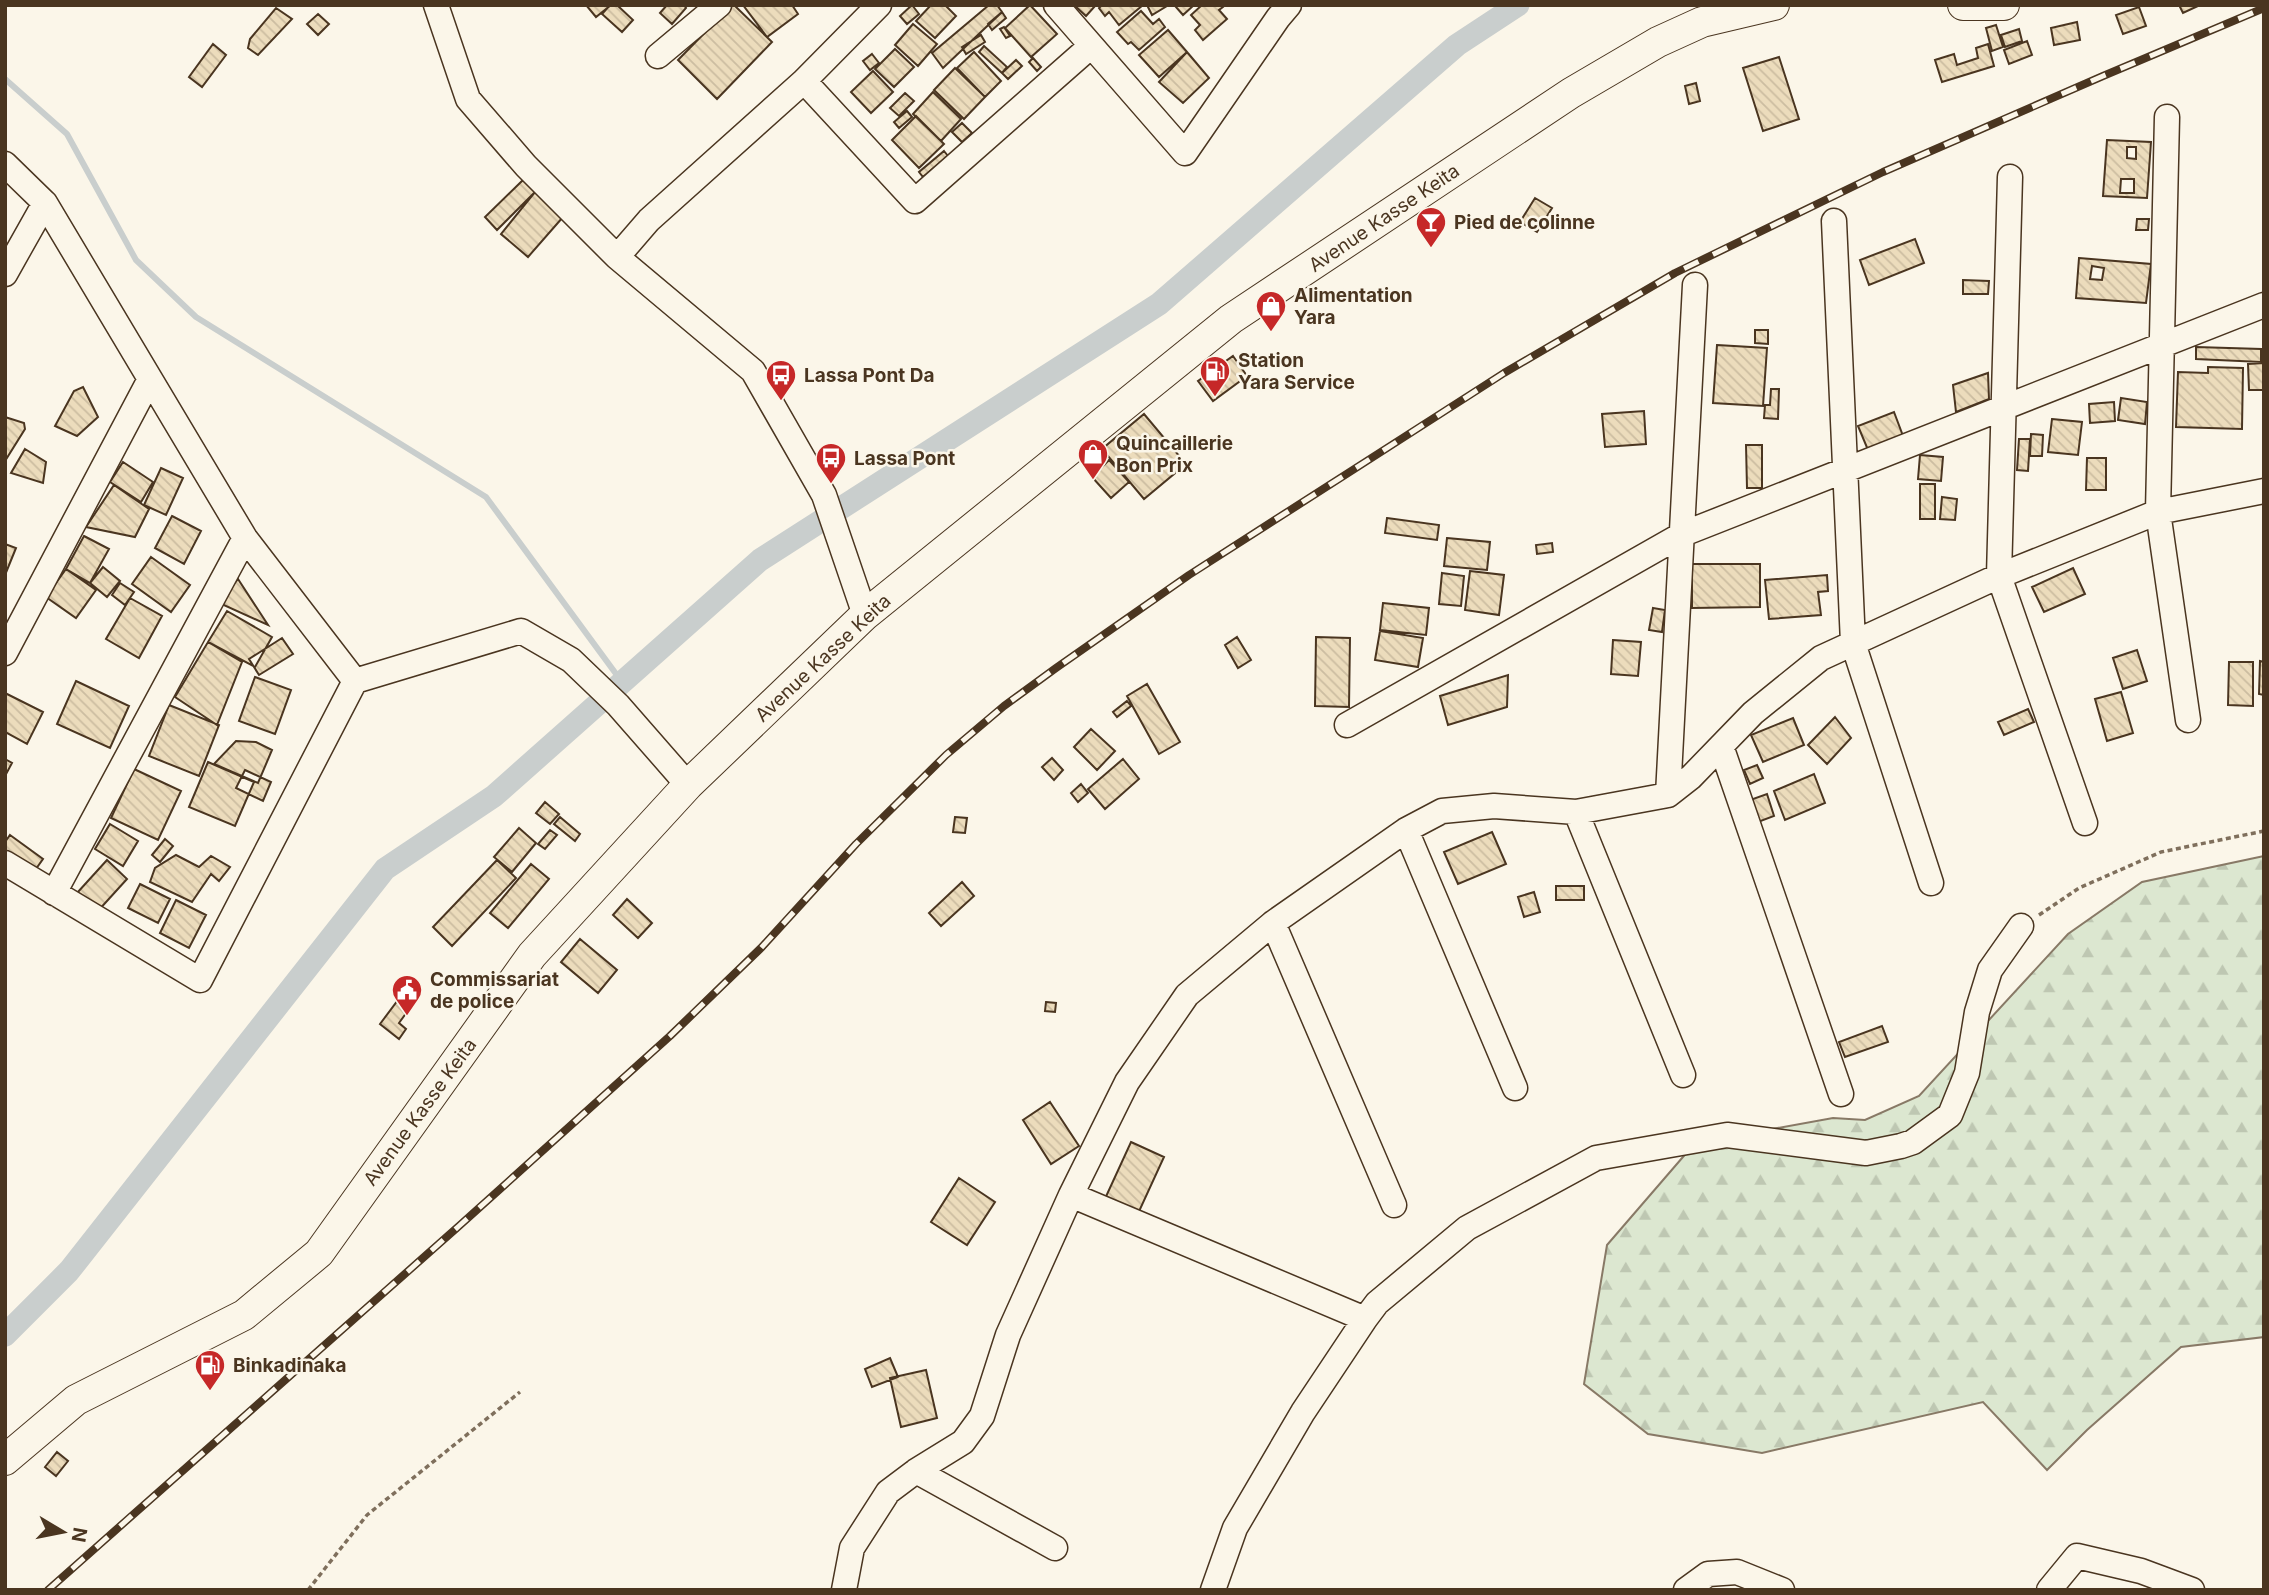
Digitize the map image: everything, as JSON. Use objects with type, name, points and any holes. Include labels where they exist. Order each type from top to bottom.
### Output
[{"type":"main road","name":"Avenue Kasse Keita","points":[[5,1460],[76,1400],[244,1315],[319,1253],[532,955],[688,785],[866,615],[1242,312],[1571,93],[1658,43],[1702,22],[1774,5]]},
{"type":"main road","points":[[1964,5],[2004,5]]},
{"type":"street","points":[[436,5],[468,99],[526,166],[617,257],[753,371],[824,495],[866,615]]},
{"type":"street","points":[[658,56],[719,5]]},
{"type":"street","points":[[617,257],[649,220],[804,81],[879,5]]},
{"type":"street","points":[[1056,5],[1185,152],[1278,9]]},
{"type":"street","points":[[804,81],[915,201],[1091,46]]},
{"type":"street","points":[[2167,117],[2158,512],[2188,720]]},
{"type":"street","points":[[5,163],[45,203],[245,538],[355,681]]},
{"type":"street","points":[[2010,177],[1999,576],[2085,822]]},
{"type":"street","points":[[5,274],[45,203]]},
{"type":"street","points":[[1834,221],[1853,643],[1931,883]]},
{"type":"street","points":[[1668,795],[1695,285]]},
{"type":"street","points":[[1347,725],[1683,534],[2264,305]]},
{"type":"street","points":[[5,653],[150,379]]},
{"type":"street","points":[[844,1590],[852,1548],[888,1492],[963,1442],[982,1416],[1008,1335],[1071,1195],[1127,1082],[1187,995],[1273,923],[1406,830],[1442,811],[1494,806],[1576,812],[1668,795],[1691,777],[1753,713],[1821,658],[1999,576],[2158,512],[2264,491]]},
{"type":"street","points":[[54,893],[245,538]]},
{"type":"street","points":[[5,863],[200,980],[355,681],[521,631],[571,660],[618,705],[688,785]]},
{"type":"street","points":[[1721,746],[1841,1094]]},
{"type":"street","points":[[1576,812],[1683,1075]]},
{"type":"street","points":[[1406,830],[1515,1088]]},
{"type":"street","points":[[1273,923],[1394,1205]]},
{"type":"street","points":[[1213,1590],[1235,1528],[1303,1412],[1365,1319],[1377,1303],[1467,1228],[1596,1158],[1727,1135],[1866,1153],[1913,1142],[1950,1115],[1967,1073],[1977,1013],[1990,970],[2021,926]]},
{"type":"street","points":[[1071,1195],[1365,1319]]},
{"type":"street","points":[[916,1471],[1055,1548]]},
{"type":"street","points":[[2049,1590],[2077,1556],[2141,1571],[2192,1590]]},
{"type":"street","points":[[1686,1590],[1708,1574],[1737,1572],[1782,1590]]},
{"type":"path","points":[[2021,926],[2079,888],[2161,852],[2264,831]]},
{"type":"path","points":[[308,1590],[366,1515],[520,1392]]},
{"type":"green space","points":[[2264,856],[2264,1337],[2181,1347],[2087,1430],[2047,1470],[1983,1402],[1762,1453],[1648,1434],[1584,1384],[1607,1245],[1695,1143],[1833,1118],[1865,1120],[1919,1096],[2068,934],[2142,882]]},
{"type":"building","points":[[586,5],[611,5],[596,17]]},
{"type":"building","points":[[610,5],[617,5],[633,20],[622,32],[602,14]]},
{"type":"building","points":[[667,5],[684,5],[686,8],[672,24],[660,13]]},
{"type":"building","points":[[732,5],[772,42],[717,99],[678,60]]},
{"type":"building","points":[[743,5],[792,5],[798,14],[767,37]]},
{"type":"building","points":[[912,5],[919,14],[907,24],[900,16]]},
{"type":"building","points":[[931,5],[945,5],[956,16],[935,38],[916,21]]},
{"type":"building","points":[[989,5],[997,5],[1002,12],[943,68],[932,53]]},
{"type":"building","points":[[1030,5],[1057,34],[1031,57],[1005,28]]},
{"type":"building","points":[[1074,5],[1093,5],[1095,6],[1086,16]]},
{"type":"building","points":[[1102,5],[1143,5],[1119,25],[1109,12],[1105,16],[1099,8]]},
{"type":"building","points":[[1194,5],[1183,15],[1176,7]]},
{"type":"building","points":[[1202,5],[1222,5],[1219,10],[1227,19],[1203,40],[1195,30],[1200,25],[1191,15]]},
{"type":"building","points":[[2179,5],[2200,5],[2183,13]]},
{"type":"building","points":[[1167,6],[1152,15],[1148,7]]},
{"type":"building","points":[[2139,7],[2146,26],[2123,34],[2116,15]]},
{"type":"building","points":[[276,8],[292,19],[258,55],[248,48],[250,39]]},
{"type":"building","points":[[1141,11],[1153,24],[1159,19],[1165,27],[1139,50],[1131,42],[1128,44],[1117,32]]},
{"type":"building","points":[[1002,12],[1006,18],[992,30],[988,24]]},
{"type":"building","points":[[318,14],[329,24],[318,35],[307,24]]},
{"type":"building","points":[[2077,22],[2080,40],[2054,45],[2051,28]]},
{"type":"building","points":[[913,24],[937,44],[918,66],[895,45]]},
{"type":"building","points":[[1996,25],[2003,47],[1992,51],[1986,28]]},
{"type":"building","points":[[1004,27],[1010,36],[1006,38],[1000,29]]},
{"type":"building","points":[[2019,29],[2022,41],[2005,47],[2001,35]]},
{"type":"building","points":[[1168,30],[1187,52],[1159,77],[1139,55]]},
{"type":"building","points":[[981,35],[985,42],[966,54],[962,47]]},
{"type":"building","points":[[2027,41],[2032,55],[2009,64],[2004,50]]},
{"type":"building","points":[[213,44],[226,55],[202,87],[189,77]]},
{"type":"building","points":[[1988,44],[1994,66],[1942,82],[1935,60],[1954,54],[1957,65],[1978,58],[1976,48]]},
{"type":"building","points":[[984,46],[1007,67],[1002,73],[979,52]]},
{"type":"building","points":[[895,49],[914,67],[894,87],[875,69]]},
{"type":"building","points":[[974,52],[1001,81],[985,97],[957,68]]},
{"type":"building","points":[[1187,52],[1209,78],[1183,103],[1159,82]]},
{"type":"building","points":[[872,54],[879,63],[870,70],[863,61]]},
{"type":"building","points":[[1779,57],[1799,119],[1763,131],[1743,68]]},
{"type":"building","points":[[1033,58],[1041,67],[1037,71],[1029,62]]},
{"type":"building","points":[[1016,60],[1022,66],[1008,79],[1002,73]]},
{"type":"building","points":[[955,68],[985,97],[964,119],[934,90]]},
{"type":"building","points":[[873,71],[893,92],[871,113],[851,92]]},
{"type":"building","points":[[1696,83],[1700,101],[1689,104],[1685,86]]},
{"type":"building","points":[[933,92],[961,119],[941,141],[913,114]]},
{"type":"building","points":[[905,93],[914,101],[899,116],[890,108]]},
{"type":"building","points":[[907,111],[912,117],[899,128],[894,122]]},
{"type":"building","points":[[916,116],[944,144],[919,168],[892,140]]},
{"type":"building","points":[[962,123],[972,133],[962,142],[952,132]]},
{"type":"building","points":[[2107,140],[2151,142],[2147,198],[2103,196]],"holes":[[[2127,147],[2136,147],[2136,159],[2127,158]],[[2121,179],[2134,179],[2134,193],[2120,193]]]},
{"type":"building","points":[[944,151],[948,156],[923,177],[919,172]]},
{"type":"building","points":[[523,180],[535,192],[497,230],[485,217]]},
{"type":"building","points":[[535,192],[563,217],[528,257],[501,234]]},
{"type":"building","points":[[1535,198],[1552,208],[1537,232],[1520,222]]},
{"type":"building","points":[[2137,219],[2149,219],[2148,230],[2136,230]]},
{"type":"building","points":[[1915,239],[1924,263],[1869,285],[1860,260]]},
{"type":"building","points":[[2079,258],[2151,264],[2146,303],[2076,298]],"holes":[[[2092,266],[2104,268],[2102,280],[2090,279]]]},
{"type":"building","points":[[1963,280],[1989,281],[1988,294],[1963,294]]},
{"type":"building","points":[[1755,330],[1768,330],[1768,344],[1755,343]]},
{"type":"building","points":[[1717,345],[1767,348],[1763,406],[1713,403]]},
{"type":"building","points":[[2196,347],[2261,349],[2261,362],[2196,359]]},
{"type":"building","points":[[1233,356],[1247,376],[1213,401],[1198,381]]},
{"type":"building","points":[[2264,363],[2264,390],[2249,390],[2248,364]]},
{"type":"building","points":[[2208,367],[2243,368],[2242,429],[2176,427],[2178,372],[2208,373]]},
{"type":"building","points":[[1988,373],[1989,399],[1956,412],[1953,385]]},
{"type":"building","points":[[83,387],[98,417],[77,436],[55,426],[74,391]]},
{"type":"building","points":[[1771,389],[1779,389],[1778,419],[1764,418],[1765,405],[1770,405]]},
{"type":"building","points":[[2121,398],[2147,402],[2145,424],[2118,420]]},
{"type":"building","points":[[2114,402],[2115,421],[2090,423],[2089,404]]},
{"type":"building","points":[[1644,411],[1646,444],[1605,447],[1602,414]]},
{"type":"building","points":[[1894,412],[1903,436],[1868,450],[1858,426]]},
{"type":"building","points":[[1144,414],[1186,464],[1144,499],[1102,449]]},
{"type":"building","points":[[5,417],[24,423],[25,429],[5,461]]},
{"type":"building","points":[[2052,419],[2082,422],[2078,455],[2048,452]]},
{"type":"building","points":[[2031,434],[2043,435],[2042,456],[2030,456]]},
{"type":"building","points":[[2019,439],[2030,439],[2028,471],[2017,470]]},
{"type":"building","points":[[1746,445],[1762,445],[1762,488],[1747,488]]},
{"type":"building","points":[[25,449],[46,462],[43,483],[11,473]]},
{"type":"building","points":[[1920,455],[1943,457],[1941,481],[1918,479]]},
{"type":"building","points":[[2087,458],[2106,458],[2106,490],[2086,490]]},
{"type":"building","points":[[1109,460],[1129,482],[1111,498],[1092,477]]},
{"type":"building","points":[[123,462],[153,482],[141,502],[110,482]]},
{"type":"building","points":[[161,468],[183,478],[166,515],[144,505]]},
{"type":"building","points":[[1920,484],[1935,484],[1935,519],[1920,519]]},
{"type":"building","points":[[114,485],[149,509],[135,537],[86,527]]},
{"type":"building","points":[[1942,497],[1957,499],[1955,520],[1940,519]]},
{"type":"building","points":[[172,516],[201,531],[184,564],[155,548]]},
{"type":"building","points":[[1387,518],[1439,525],[1437,540],[1385,533]]},
{"type":"building","points":[[84,536],[109,549],[90,583],[66,569]]},
{"type":"building","points":[[1447,538],[1490,542],[1487,570],[1444,566]]},
{"type":"building","points":[[1552,543],[1553,552],[1537,554],[1536,545]]},
{"type":"building","points":[[5,544],[16,548],[5,575]]},
{"type":"building","points":[[151,557],[190,585],[171,612],[132,584]]},
{"type":"building","points":[[1692,564],[1760,564],[1760,607],[1692,608]]},
{"type":"building","points":[[103,567],[120,581],[107,597],[90,583]]},
{"type":"building","points":[[2073,568],[2085,594],[2044,612],[2032,587]]},
{"type":"building","points":[[66,569],[96,590],[76,618],[46,597]]},
{"type":"building","points":[[1470,571],[1504,575],[1499,615],[1465,610]]},
{"type":"building","points":[[1442,573],[1464,576],[1461,606],[1439,604]]},
{"type":"building","points":[[1827,575],[1828,591],[1818,592],[1821,615],[1769,619],[1765,580]]},
{"type":"building","points":[[238,579],[268,625],[217,602]]},
{"type":"building","points":[[120,583],[134,592],[125,605],[112,595]]},
{"type":"building","points":[[130,598],[162,616],[139,658],[106,639]]},
{"type":"building","points":[[1383,603],[1429,608],[1426,635],[1380,630]]},
{"type":"building","points":[[1653,608],[1665,610],[1662,632],[1649,630]]},
{"type":"building","points":[[227,611],[272,637],[255,667],[208,642]]},
{"type":"building","points":[[1380,631],[1423,638],[1418,667],[1375,660]]},
{"type":"building","points":[[1237,637],[1251,660],[1238,668],[1225,645]]},
{"type":"building","points":[[1316,637],[1350,638],[1349,707],[1315,706]]},
{"type":"building","points":[[282,638],[293,654],[259,675],[249,659]]},
{"type":"building","points":[[1613,640],[1641,642],[1638,676],[1611,674]]},
{"type":"building","points":[[208,642],[242,662],[217,725],[175,697]]},
{"type":"building","points":[[2137,650],[2147,681],[2123,689],[2113,658]]},
{"type":"building","points":[[2260,661],[2264,662],[2264,695],[2259,694]]},
{"type":"building","points":[[2229,662],[2253,662],[2253,706],[2228,705]]},
{"type":"building","points":[[1508,675],[1507,707],[1448,725],[1440,696]]},
{"type":"building","points":[[255,677],[291,690],[275,734],[239,721]]},
{"type":"building","points":[[76,681],[129,706],[110,748],[57,724]]},
{"type":"building","points":[[1147,684],[1180,742],[1159,754],[1127,696]]},
{"type":"building","points":[[2121,692],[2133,733],[2107,741],[2095,699]]},
{"type":"building","points":[[5,693],[43,712],[27,744],[5,732]]},
{"type":"building","points":[[1127,701],[1131,706],[1117,717],[1113,712]]},
{"type":"building","points":[[169,705],[219,725],[199,776],[149,756]]},
{"type":"building","points":[[2028,709],[2034,722],[2004,735],[1998,722]]},
{"type":"building","points":[[1835,717],[1851,738],[1827,764],[1808,745]]},
{"type":"building","points":[[1793,718],[1804,745],[1763,762],[1751,735]]},
{"type":"building","points":[[1091,729],[1115,751],[1097,770],[1074,747]]},
{"type":"building","points":[[236,741],[256,742],[272,750],[258,783],[214,764]]},
{"type":"building","points":[[1052,758],[1063,770],[1054,780],[1042,767]]},
{"type":"building","points":[[5,759],[12,763],[5,776]]},
{"type":"building","points":[[1123,759],[1139,779],[1105,809],[1088,789]]},
{"type":"building","points":[[208,762],[254,782],[235,826],[189,807]]},
{"type":"building","points":[[1757,765],[1763,778],[1750,784],[1744,770]]},
{"type":"building","points":[[134,769],[181,791],[158,840],[111,818]]},
{"type":"building","points":[[245,770],[271,782],[263,801],[236,788]]},
{"type":"building","points":[[1814,774],[1825,803],[1785,820],[1774,791]]},
{"type":"building","points":[[1081,784],[1088,793],[1078,802],[1071,793]]},
{"type":"building","points":[[1767,794],[1774,816],[1758,822],[1750,800]]},
{"type":"building","points":[[545,802],[559,814],[550,824],[536,813]]},
{"type":"building","points":[[560,817],[580,834],[575,841],[554,824]]},
{"type":"building","points":[[955,817],[967,818],[965,833],[953,832]]},
{"type":"building","points":[[110,824],[138,841],[123,866],[95,849]]},
{"type":"building","points":[[519,828],[536,843],[512,872],[494,857]]},
{"type":"building","points":[[550,830],[557,835],[545,849],[538,844]]},
{"type":"building","points":[[1492,832],[1506,864],[1458,884],[1444,852]]},
{"type":"building","points":[[10,835],[43,859],[33,873],[5,853],[5,842]]},
{"type":"building","points":[[165,839],[173,846],[160,862],[152,855]]},
{"type":"building","points":[[176,855],[199,867],[211,856],[230,867],[219,881],[211,874],[192,902],[150,882],[155,868]]},
{"type":"building","points":[[107,860],[127,879],[97,912],[77,893]]},
{"type":"building","points":[[497,860],[516,878],[452,946],[433,927]]},
{"type":"building","points":[[531,864],[549,879],[508,928],[490,913]]},
{"type":"building","points":[[962,882],[974,896],[941,926],[929,913]]},
{"type":"building","points":[[140,884],[170,899],[158,923],[128,908]]},
{"type":"building","points":[[1556,886],[1584,886],[1584,900],[1556,900]]},
{"type":"building","points":[[1534,892],[1540,912],[1524,917],[1518,897]]},
{"type":"building","points":[[627,899],[652,923],[638,938],[613,915]]},
{"type":"building","points":[[176,900],[206,915],[189,948],[160,933]]},
{"type":"building","points":[[580,939],[617,970],[598,993],[561,962]]},
{"type":"building","points":[[401,996],[412,1005],[399,1023],[406,1029],[399,1039],[380,1024]]},
{"type":"building","points":[[1046,1002],[1056,1003],[1055,1012],[1045,1011]]},
{"type":"building","points":[[1882,1026],[1888,1042],[1845,1057],[1839,1042]]},
{"type":"building","points":[[1050,1102],[1079,1146],[1051,1164],[1023,1120]]},
{"type":"building","points":[[1131,1142],[1164,1157],[1136,1218],[1103,1203]]},
{"type":"building","points":[[959,1178],[995,1202],[967,1245],[931,1222]]},
{"type":"building","points":[[890,1358],[898,1377],[872,1387],[865,1369]]},
{"type":"building","points":[[926,1370],[937,1418],[901,1427],[890,1378]]},
{"type":"building","points":[[57,1452],[68,1461],[56,1476],[45,1467]]},
{"type":"waterway","points":[[5,1335],[69,1271],[385,869],[494,796],[760,560],[1159,304],[1457,45],[1518,5]]},
{"type":"waterway","points":[[5,79],[67,134],[136,260],[196,317],[486,497],[622,682]]},
{"type":"railway","points":[[48,1590],[670,1036],[761,948],[856,844],[946,755],[1004,706],[1056,668],[1189,575],[1504,373],[1675,273],[1883,172],[2264,8]]},
{"type":"place","name":"Pied de colinne","points":[[1431,249]]},
{"type":"place","name":"Alimentation Yara","points":[[1271,333]]},
{"type":"place","name":"Station Yara Service","points":[[1215,398]]},
{"type":"place","name":"Lassa Pont Da","points":[[781,402]]},
{"type":"place","name":"Quincaillerie Bon Prix","points":[[1093,481]]},
{"type":"place","name":"Lassa Pont","points":[[831,485]]},
{"type":"place","name":"Commissariat de police","points":[[407,1017]]},
{"type":"place","name":"Binkadinaka","points":[[210,1392]]}]
